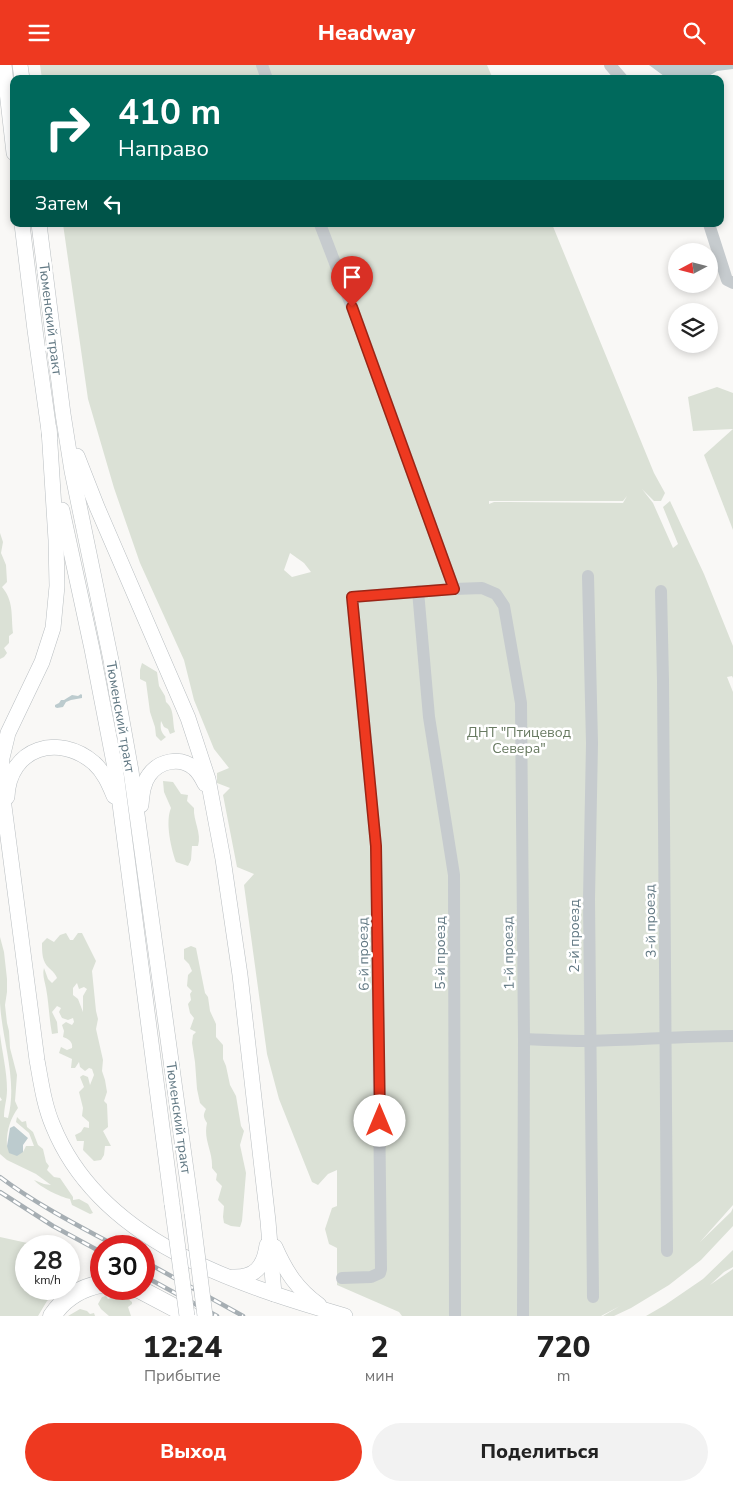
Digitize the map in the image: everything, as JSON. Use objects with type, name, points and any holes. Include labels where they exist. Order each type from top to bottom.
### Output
[{"type":"highway","points":[[52,1316],[59,1305],[68,1297],[90,1287]]},
{"type":"highway","points":[[155,1298],[188,1316]]},
{"type":"main road","points":[[4,65],[10,118]]},
{"type":"main road","name":"Тюменский тракт","points":[[22,227],[34,330],[65,525],[105,712],[116,773],[188,1316]]},
{"type":"main road","name":"Тюменский тракт","points":[[39,227],[63,414],[78,504],[116,683],[140,823],[205,1316]]},
{"type":"main road","points":[[63,414],[83,474],[188,718],[208,779],[214,806],[240,975],[268,1221],[274,1294]]},
{"type":"main road","points":[[49,429],[57,586],[53,628],[42,662],[8,733],[3,751],[1,783],[36,1060],[46,1107],[52,1125],[70,1160],[82,1178],[110,1207],[146,1234],[197,1264],[226,1277],[345,1316]]},
{"type":"main road","points":[[6,829],[8,789],[10,779],[17,765],[32,752],[48,747],[74,751],[94,763],[109,783],[123,826]]},
{"type":"main road","points":[[140,823],[144,784],[154,769],[168,762],[186,763],[194,768],[206,785],[214,806]]},
{"type":"main road","points":[[226,1277],[240,1278],[250,1275],[257,1270],[263,1261],[267,1248],[268,1221]]},
{"type":"main road","points":[[268,1221],[285,1268],[302,1291],[325,1310]]},
{"type":"street","points":[[610,65],[619,75]]},
{"type":"street","points":[[321,227],[362,333],[454,589],[418,591]]},
{"type":"street","points":[[710,227],[726,280],[733,283]]},
{"type":"street","name":"2-й проезд","points":[[588,576],[592,743],[589,899],[593,1297]]},
{"type":"street","name":"1-й проезд","points":[[454,589],[482,588],[496,594],[504,606],[521,703],[524,1039],[523,1316]]},
{"type":"street","name":"6-й проезд","points":[[342,1278],[371,1277],[380,1273],[381,1269],[376,846],[352,597],[418,591]]},
{"type":"street","name":"5-й проезд","points":[[418,591],[429,717],[454,875],[455,1316]]},
{"type":"street","name":"3-й проезд","points":[[661,591],[667,1251]]},
{"type":"street","points":[[524,1039],[590,1041],[733,1036]]},
{"type":"green space","points":[[40,65],[487,65],[491,75],[41,75]]},
{"type":"green space","name":"ДНТ \"Птицевод Севера\"","points":[[63,227],[553,227],[654,473],[665,493],[661,501],[654,501],[642,489],[653,503],[673,548],[678,544],[663,507],[670,501],[704,574],[733,646],[733,678],[732,676],[727,677],[733,692],[733,1205],[700,1242],[733,1208],[733,1226],[701,1260],[669,1285],[614,1316],[603,1316],[620,1306],[601,1316],[402,1316],[399,1312],[337,1285],[337,1248],[329,1244],[325,1229],[332,1208],[337,1206],[337,1170],[328,1174],[318,1185],[312,1182],[279,1099],[267,1054],[244,885],[254,874],[237,867],[223,795],[230,788],[217,783],[217,773],[229,768],[214,749],[194,700],[184,660],[140,563],[114,488],[88,399]],"holes":[[[627,496],[623,503],[494,502],[489,504],[489,501],[623,501]],[[290,553],[304,563],[311,572],[292,577],[284,570]]]},
{"type":"green space","points":[[717,387],[733,393],[733,429],[693,431],[688,397]]},
{"type":"green space","points":[[733,429],[733,530],[704,455]]},
{"type":"green space","points":[[0,533],[3,542],[1,553],[6,565],[7,582],[2,587],[10,603],[13,633],[9,636],[9,643],[4,648],[7,653],[0,659]]},
{"type":"green space","points":[[142,663],[157,672],[159,686],[172,712],[175,732],[170,734],[161,721],[161,730],[166,737],[161,741],[156,736],[150,712],[146,682],[140,679]]},
{"type":"green space","points":[[163,781],[173,782],[181,794],[188,795],[187,801],[194,808],[199,841],[198,846],[192,846],[191,860],[188,866],[176,862],[174,856],[169,828],[171,808],[164,792]]},
{"type":"green space","points":[[66,933],[70,940],[73,940],[78,933],[82,933],[96,961],[92,971],[98,1019],[96,1029],[103,1060],[102,1071],[107,1092],[104,1101],[107,1104],[108,1127],[103,1131],[111,1146],[105,1146],[104,1155],[101,1160],[94,1161],[83,1150],[84,1141],[77,1141],[75,1135],[81,1132],[84,1127],[89,1128],[89,1122],[82,1116],[83,1108],[79,1092],[84,1087],[80,1077],[83,1075],[88,1077],[90,1085],[94,1075],[92,1069],[89,1068],[85,1071],[80,1067],[79,1062],[75,1068],[71,1068],[72,1059],[59,1053],[61,1047],[67,1050],[72,1048],[70,1041],[63,1037],[62,1025],[66,1022],[72,1025],[74,1022],[73,1018],[68,1020],[62,1018],[59,1012],[61,1008],[57,1006],[52,1012],[57,1022],[58,1033],[52,1034],[43,976],[44,968],[48,979],[52,983],[57,978],[45,963],[42,943],[47,938],[54,942],[60,935]],"holes":[[[77,983],[79,989],[84,987],[87,989],[83,996],[83,1012],[78,999],[73,995],[73,988]]]},
{"type":"green space","points":[[0,937],[7,979],[5,1005],[10,1048],[17,1075],[15,1101],[18,1108],[9,1126],[7,1146],[23,1152],[26,1146],[34,1146],[29,1133],[16,1122],[17,1117],[22,1122],[26,1121],[27,1127],[33,1132],[38,1145],[43,1149],[49,1166],[47,1170],[54,1177],[60,1178],[73,1197],[73,1200],[79,1199],[88,1204],[93,1213],[90,1214],[72,1205],[70,1199],[41,1186],[34,1180],[51,1185],[36,1174],[7,1160],[0,1154],[0,1101],[2,1100],[0,1097],[0,1034],[7,1083],[4,1117],[8,1118],[11,1104],[11,1089],[1,1017]]},
{"type":"green space","points":[[191,946],[196,948],[205,993],[216,1024],[216,1037],[223,1045],[223,1059],[230,1085],[236,1096],[241,1126],[244,1131],[240,1145],[246,1173],[240,1227],[224,1223],[224,1206],[218,1200],[222,1186],[216,1180],[217,1174],[212,1168],[206,1135],[207,1123],[204,1116],[206,1109],[200,1103],[197,1089],[192,1043],[193,1035],[196,1032],[190,1029],[194,1018],[190,1013],[188,1004],[191,1000],[190,994],[192,991],[187,986],[188,975],[192,971],[184,959],[184,949]]},
{"type":"green space","points":[[0,1237],[15,1240],[15,1300],[48,1300],[38,1316],[0,1316]]},
{"type":"green space","points":[[733,1250],[733,1267],[724,1272],[710,1285],[733,1269],[733,1316],[646,1316],[703,1279]]},
{"type":"green space","points":[[100,1300],[129,1300],[132,1302],[128,1307],[131,1316],[109,1316],[98,1304]]},
{"type":"green space","points":[[80,1309],[90,1314],[94,1313],[95,1316],[68,1316]]},
{"type":"shaded area","points":[[649,65],[733,65],[733,69],[717,71],[710,75],[663,75]]},
{"type":"shaded area","points":[[81,694],[82,698],[66,702],[63,707],[55,707],[61,700],[72,695],[78,696]]},
{"type":"shaded area","points":[[14,1126],[28,1138],[23,1145],[23,1152],[17,1156],[9,1153],[7,1146],[10,1128]]},
{"type":"railway","points":[[0,1177],[42,1205],[96,1235]]},
{"type":"railway","points":[[0,1192],[53,1226],[90,1246]]},
{"type":"railway","points":[[155,1267],[243,1316]]},
{"type":"railway","points":[[155,1282],[217,1316]]},
{"type":"route","points":[[352,307],[454,589],[352,597],[376,846],[380,1121]]}]
